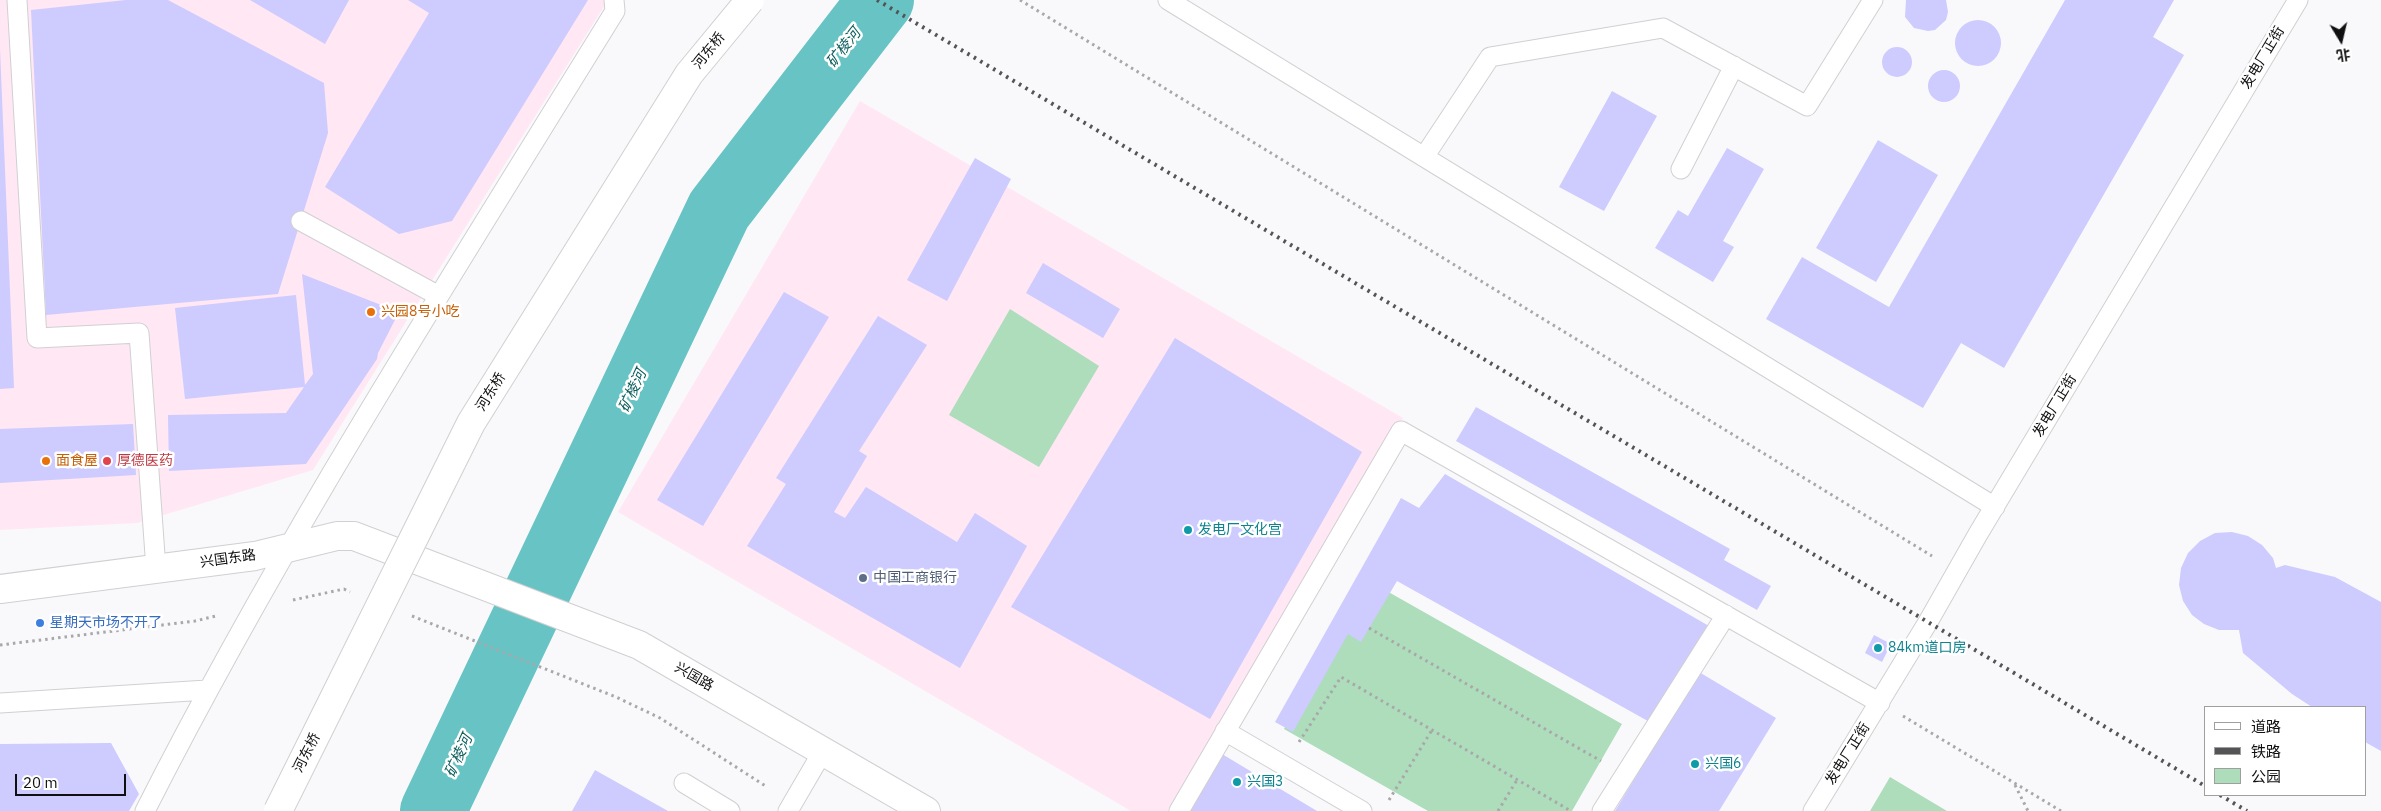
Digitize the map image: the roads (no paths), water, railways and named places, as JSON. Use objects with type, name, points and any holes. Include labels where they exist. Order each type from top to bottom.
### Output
[{"type":"main road","name":"河东桥","points":[[278,811],[471,423],[689,74],[750,0]]},
{"type":"main road","name":"兴国东路","points":[[0,589],[255,556],[337,536],[354,536],[448,572]]},
{"type":"main road","name":"兴国路","points":[[448,572],[638,645],[926,811]]},
{"type":"lane","points":[[16,0],[37,338],[139,333],[156,569]]},
{"type":"lane","points":[[145,811],[207,690],[326,481],[615,11],[614,0]]},
{"type":"lane","points":[[1168,0],[1995,508]]},
{"type":"lane","points":[[1424,157],[1490,57],[1663,28],[1807,106],[1873,0]]},
{"type":"lane","name":"发电厂正街","points":[[1813,811],[1880,703],[2298,0]]},
{"type":"lane","points":[[1681,169],[1734,66]]},
{"type":"lane","points":[[301,221],[439,296]]},
{"type":"lane","points":[[1180,811],[1401,431],[1880,703]]},
{"type":"lane","points":[[1602,811],[1726,615]]},
{"type":"lane","points":[[0,703],[207,690]]},
{"type":"lane","points":[[1225,731],[1362,811]]},
{"type":"lane","points":[[790,808],[823,751]]},
{"type":"lane","points":[[684,783],[730,811]]},
{"type":"waterway","name":"矿棱河","points":[[433,811],[719,210],[881,0]]},
{"type":"railway","points":[[877,0],[2204,785]]},
{"type":"railway","points":[[2222,796],[2247,811]]},
{"type":"place","name":"兴园8号小吃","points":[[371,312]]},
{"type":"place","name":"面食屋","points":[[46,461]]},
{"type":"place","name":"厚德医药","points":[[107,461]]},
{"type":"place","name":"发电厂文化宫","points":[[1188,530]]},
{"type":"place","name":"中国工商银行","points":[[863,578]]},
{"type":"place","name":"星期天市场不开了","points":[[40,623]]},
{"type":"place","name":"84km道口房","points":[[1878,648]]},
{"type":"place","name":"兴国6","points":[[1695,764]]},
{"type":"place","name":"兴国3","points":[[1237,782]]}]
